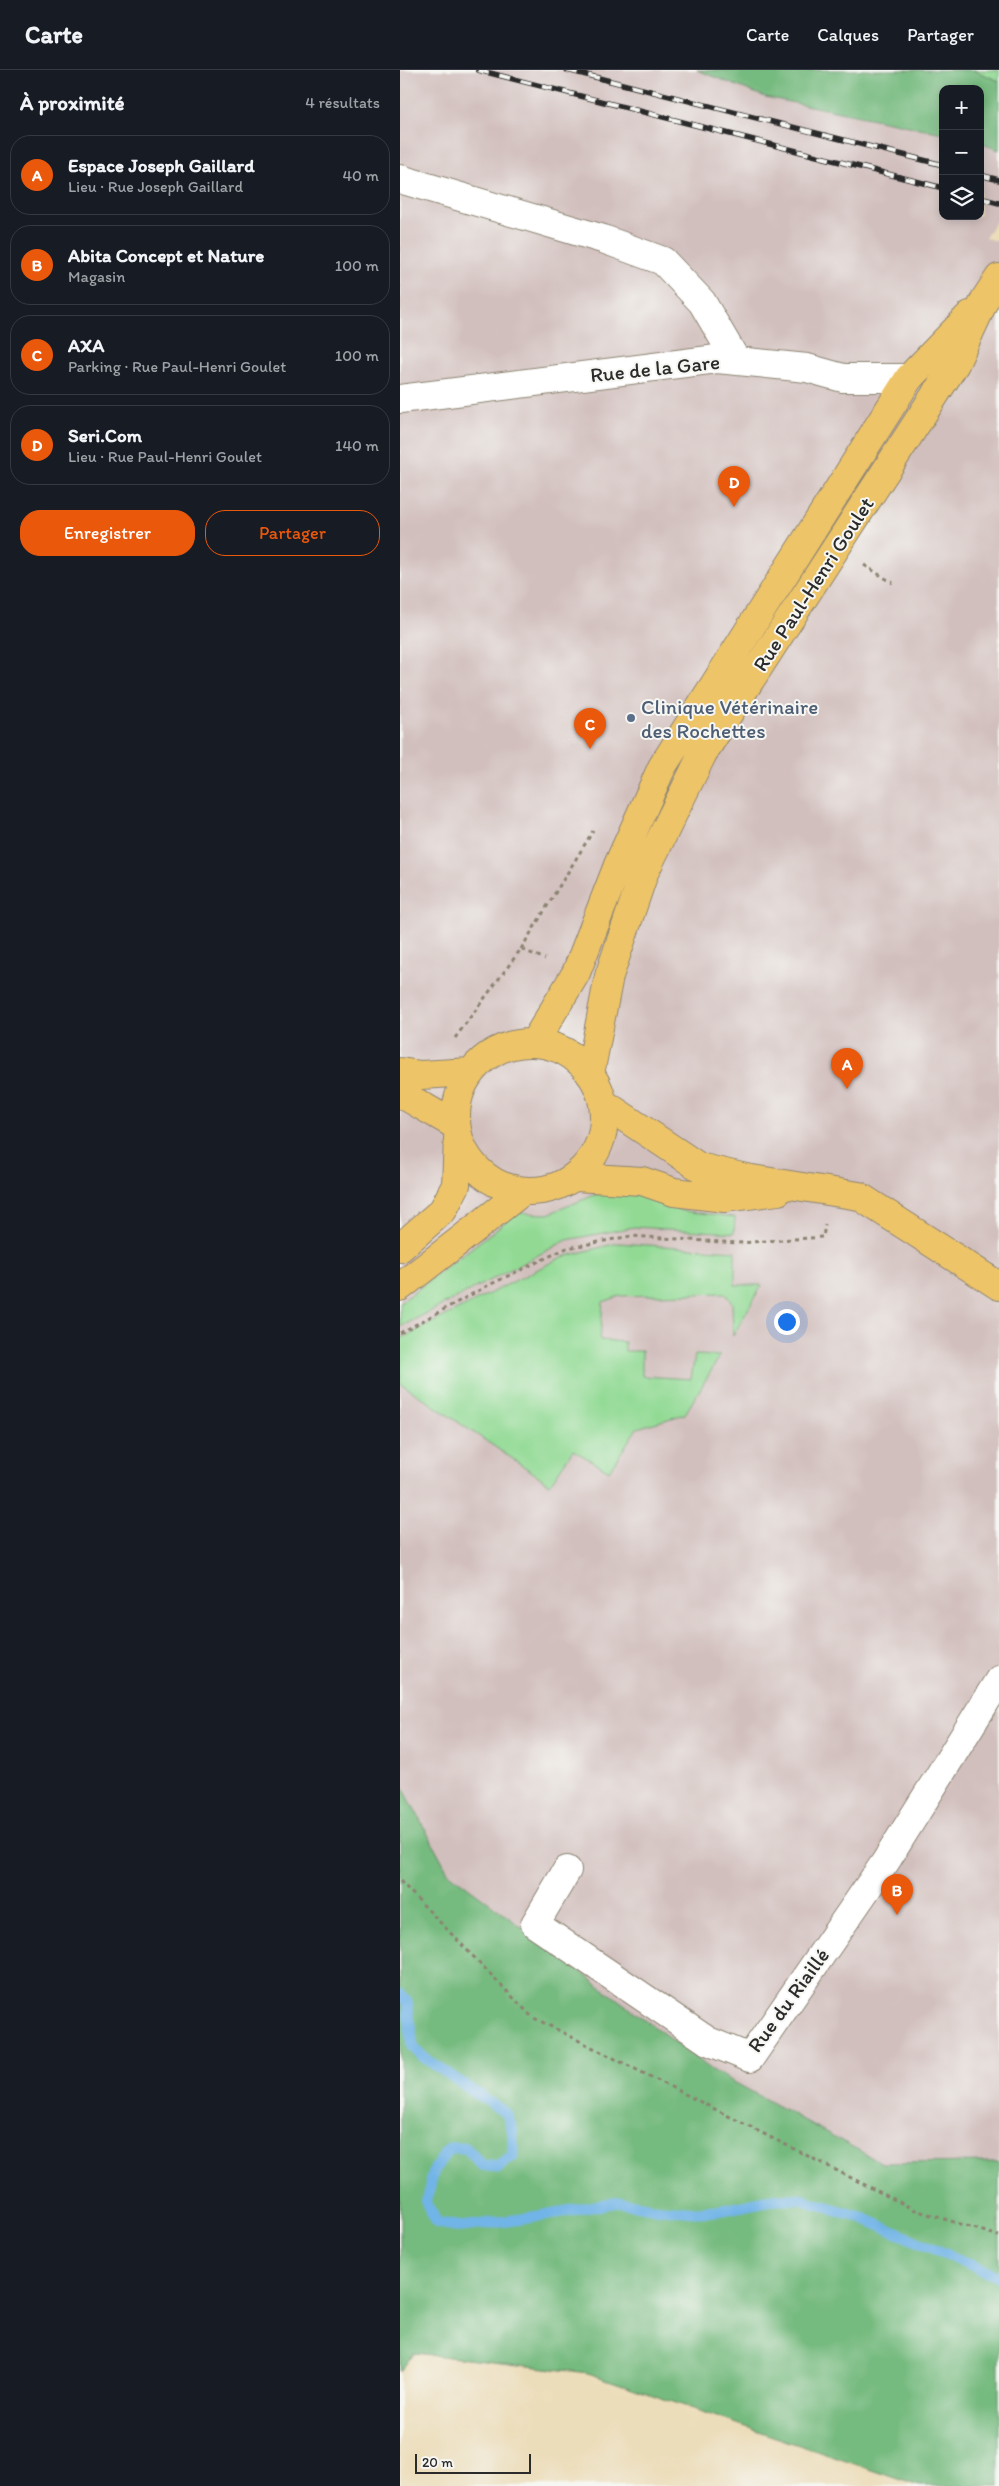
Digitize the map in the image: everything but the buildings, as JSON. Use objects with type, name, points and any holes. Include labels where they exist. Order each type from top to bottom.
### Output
[{"type":"main road","name":"Rue Paul-Henri Goulet","points":[[534,1043],[576,974],[618,865],[662,767],[909,378],[994,294]]},
{"type":"main road","name":"Rue Paul-Henri Goulet","points":[[590,1074],[609,976],[644,873],[703,753],[955,364],[994,294]]},
{"type":"main road","points":[[400,1093],[457,1132],[468,1158],[482,1175],[501,1186],[523,1191],[541,1191],[559,1186],[575,1177],[589,1162],[600,1144],[604,1124],[603,1103],[598,1088],[590,1074],[574,1058],[556,1047],[534,1043],[510,1045],[488,1055],[470,1072],[461,1088],[456,1106],[457,1132],[456,1185],[442,1210],[402,1244]]},
{"type":"main road","points":[[400,1072],[420,1075],[470,1072]]},
{"type":"main road","points":[[603,1103],[700,1167],[746,1178],[859,1196],[999,1286]]},
{"type":"main road","points":[[575,1177],[642,1181],[674,1192],[725,1198],[805,1188]]},
{"type":"main road","points":[[400,1287],[523,1191]]},
{"type":"street","points":[[400,179],[603,239],[663,261],[702,302],[736,360]]},
{"type":"street","name":"Rue de la Gare","points":[[400,399],[717,359],[807,368],[843,378],[909,378]]},
{"type":"street","name":"Rue du Riaillé","points":[[566,1870],[535,1924],[708,2041],[750,2058],[886,1861],[999,1680]]},
{"type":"path","points":[[445,1040],[455,1039],[521,949],[597,824]]},
{"type":"path","points":[[521,949],[576,974]]},
{"type":"path","points":[[400,1333],[488,1285],[568,1248],[631,1236],[738,1243],[823,1237],[832,1192]]},
{"type":"path","points":[[400,1881],[532,2017],[915,2210],[999,2236]]},
{"type":"shaded area","points":[[400,70],[697,70],[765,97],[939,132],[939,220],[984,220],[984,144],[999,150],[999,216],[985,238],[999,241],[999,2294],[400,1930]]},
{"type":"green space","points":[[697,70],[973,70],[999,81],[999,150],[984,144],[984,85],[939,85],[939,132],[765,97]]},
{"type":"green space","points":[[973,70],[999,70],[999,81]]},
{"type":"green space","points":[[597,1194],[639,1194],[683,1211],[735,1217],[734,1233],[634,1227],[567,1240],[400,1327],[400,1303],[517,1213],[548,1214]]},
{"type":"green space","points":[[618,1243],[735,1251],[735,1285],[762,1285],[733,1336],[732,1303],[725,1293],[620,1296],[603,1302],[600,1340],[625,1342],[625,1351],[642,1351],[642,1376],[691,1379],[695,1355],[720,1356],[685,1414],[637,1428],[609,1471],[573,1450],[550,1484],[400,1383],[400,1339],[562,1257]]},
{"type":"green space","points":[[400,1782],[448,1872],[712,2070],[882,2163],[999,2162],[999,2486],[919,2486],[588,2373],[414,2353],[400,2372]]},
{"type":"waterway","points":[[400,1995],[407,2001],[413,2047],[423,2057],[507,2114],[513,2132],[513,2156],[498,2167],[482,2165],[466,2148],[449,2148],[434,2170],[426,2202],[437,2223],[462,2227],[522,2219],[618,2202],[652,2208],[696,2212],[718,2211],[776,2199],[800,2199],[858,2216],[999,2277]]},
{"type":"railway","points":[[478,70],[939,187]]},
{"type":"railway","points":[[567,70],[939,164]]},
{"type":"railway","points":[[984,176],[999,180]]},
{"type":"railway","points":[[984,199],[999,203]]},
{"type":"place","name":"Seri.Com","points":[[734,507]]},
{"type":"place","name":"Clinique Vétérinaire des Rochettes","points":[[631,718]]},
{"type":"place","name":"AXA","points":[[590,749]]},
{"type":"place","name":"Espace Joseph Gaillard","points":[[847,1089]]},
{"type":"place","name":"Abita Concept et Nature","points":[[897,1915]]}]
